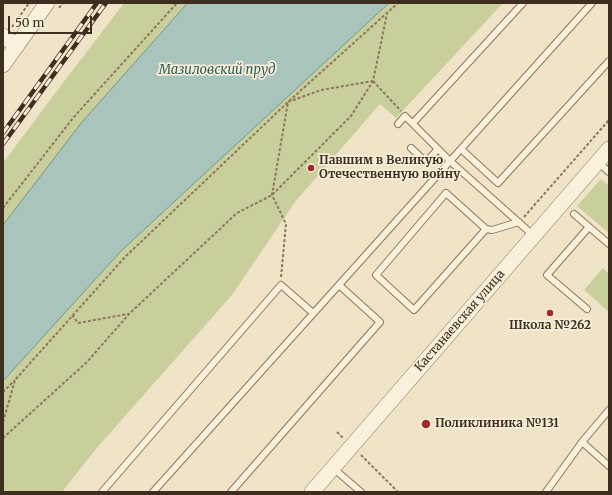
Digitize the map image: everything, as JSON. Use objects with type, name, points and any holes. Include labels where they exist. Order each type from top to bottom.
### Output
[{"type":"street","points":[[3,65],[47,3]]},
{"type":"street","points":[[4,36],[17,46]]},
{"type":"street","name":"Кастанаевская улица","points":[[312,492],[534,236],[603,167],[609,149]]},
{"type":"lane","points":[[413,123],[523,3]]},
{"type":"lane","points":[[153,492],[592,3]]},
{"type":"lane","points":[[461,150],[498,184],[609,61]]},
{"type":"lane","points":[[398,124],[405,116],[450,161],[534,236]]},
{"type":"lane","points":[[411,148],[426,162],[438,149]]},
{"type":"lane","points":[[486,229],[414,310],[376,275],[446,193],[486,229],[492,230],[519,222]]},
{"type":"lane","points":[[574,214],[609,244]]},
{"type":"lane","points":[[587,309],[547,275],[589,227]]},
{"type":"lane","points":[[102,492],[281,285],[313,314]]},
{"type":"lane","points":[[231,492],[380,322],[339,285]]},
{"type":"lane","points":[[546,492],[582,442],[609,410]]},
{"type":"lane","points":[[582,442],[609,466]]},
{"type":"lane","points":[[333,468],[361,492]]},
{"type":"path","points":[[4,36],[29,3]]},
{"type":"path","points":[[3,208],[73,118],[177,3]]},
{"type":"path","points":[[3,392],[125,257],[288,102],[398,3]]},
{"type":"path","points":[[3,438],[86,362],[129,314],[237,213],[272,195],[351,116],[373,81],[386,14]]},
{"type":"path","points":[[288,102],[321,90],[373,81]]},
{"type":"path","points":[[373,81],[405,116]]},
{"type":"path","points":[[281,285],[286,224],[272,195],[288,102]]},
{"type":"path","points":[[519,222],[609,120]]},
{"type":"path","points":[[72,316],[78,323],[129,314]]},
{"type":"path","points":[[3,422],[15,380]]},
{"type":"path","points":[[337,432],[398,492]]},
{"type":"green space","points":[[124,3],[188,3],[82,122],[3,225],[3,163]]},
{"type":"green space","points":[[389,3],[503,3],[396,118],[380,104],[295,202],[232,295],[95,450],[62,492],[3,492],[3,381],[121,251]]},
{"type":"green space","points":[[601,179],[609,186],[609,233],[577,206]]},
{"type":"green space","points":[[603,268],[609,274],[609,312],[584,290]]},
{"type":"water","name":"Мазиловский пруд","points":[[188,3],[389,3],[121,251],[3,381],[3,225],[82,122]]},
{"type":"railway","points":[[3,133],[97,3]]},
{"type":"railway","points":[[3,144],[106,3]]},
{"type":"place","name":"Павшим в Великую Отечественную войну","points":[[311,168]]},
{"type":"place","name":"Школа №262","points":[[550,313]]},
{"type":"place","name":"Поликлиника №131","points":[[426,424]]}]
